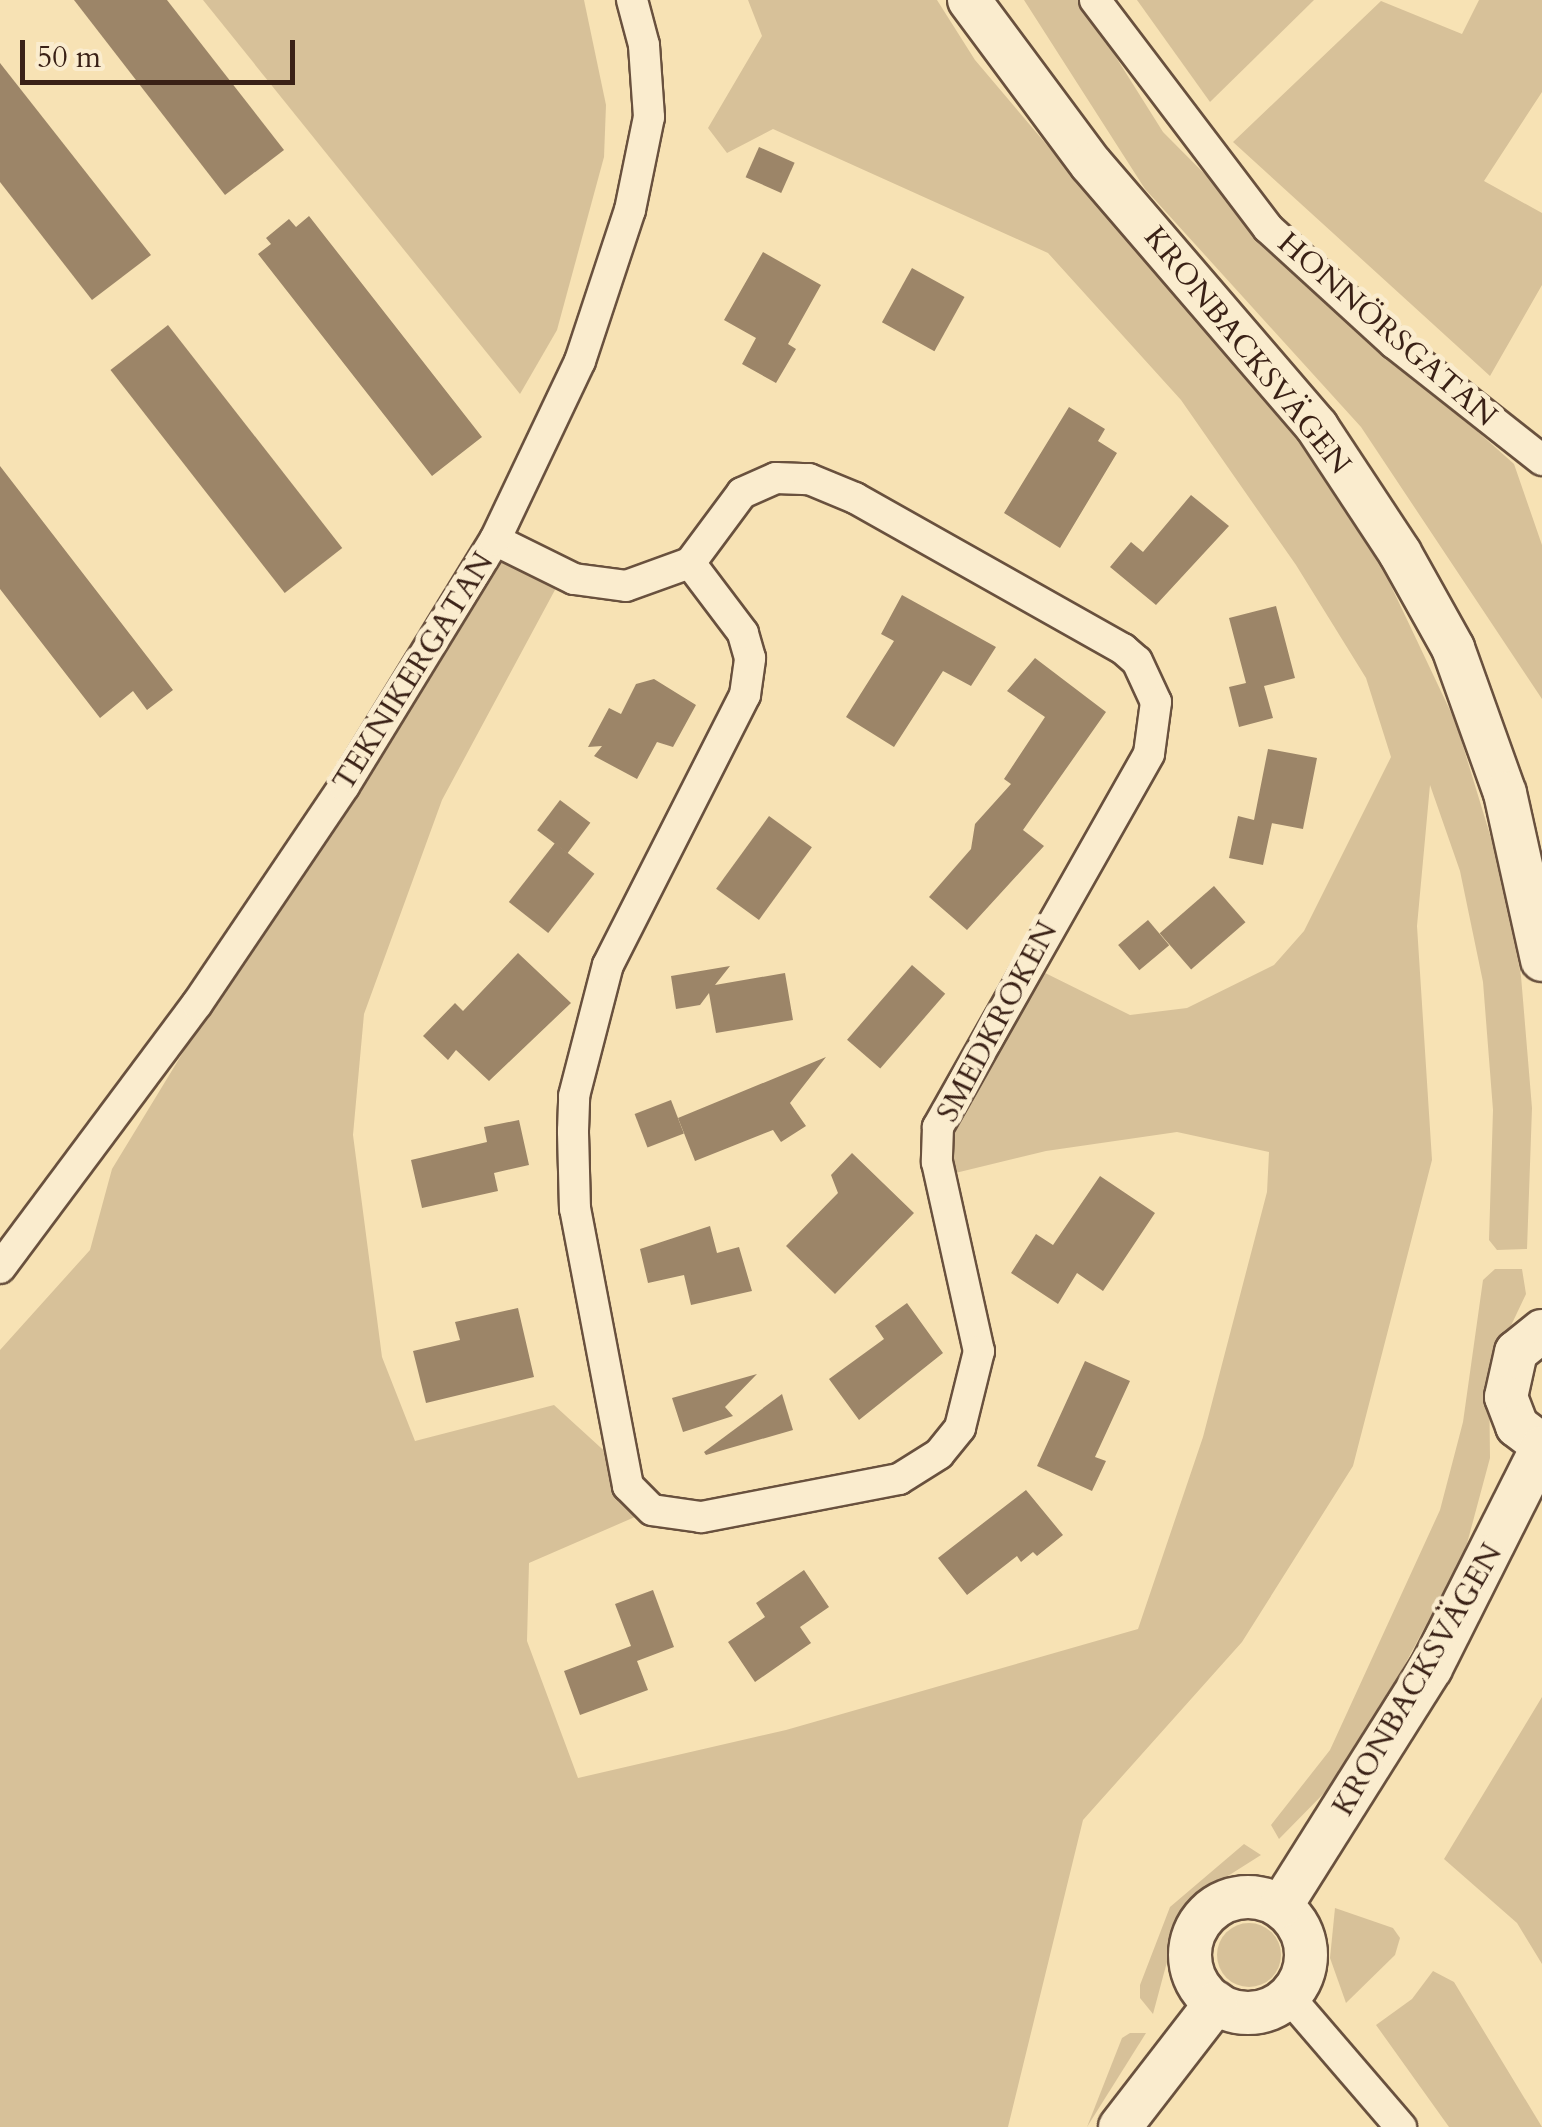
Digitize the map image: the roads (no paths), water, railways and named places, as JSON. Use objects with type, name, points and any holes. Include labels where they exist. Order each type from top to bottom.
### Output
[{"type":"street","name":"TEKNIKERGATAN","points":[[0,1268],[197,1004],[344,786],[496,540],[580,361],[630,210],[649,117],[644,46],[632,0]]},
{"type":"street","name":"KRONBACKSVÄGEN","points":[[968,0],[1092,164],[1317,427],[1400,553],[1453,648],[1505,793],[1542,960]]},
{"type":"street","name":"HONNÖRSGATAN","points":[[1094,0],[1268,228],[1394,344],[1542,460]]},
{"type":"street","name":"SMEDKROKEN","points":[[776,478],[809,479],[1123,648],[1153,690],[1158,726],[1148,754],[938,1127],[937,1162],[979,1351],[960,1428],[939,1454],[899,1480],[701,1517],[652,1510],[628,1486],[576,1209],[573,1130],[574,1096],[608,965],[745,695],[750,658],[743,633],[690,564],[742,493],[776,478]]},
{"type":"street","points":[[496,540],[602,587],[650,580],[690,564]]},
{"type":"street","points":[[1542,1331],[1516,1352],[1506,1397],[1517,1426],[1542,1446]]},
{"type":"street","name":"KRONBACKSVÄGEN","points":[[1281,1906],[1406,1713],[1542,1446]]},
{"type":"street","points":[[1246,1896],[1281,1906],[1303,1933],[1307,1950],[1300,1984],[1289,1997],[1245,2014],[1216,2003],[1202,1991],[1190,1957],[1200,1922],[1228,1900],[1246,1896]]},
{"type":"street","points":[[1289,1997],[1401,2127]]},
{"type":"street","points":[[1120,2127],[1216,2003]]}]
